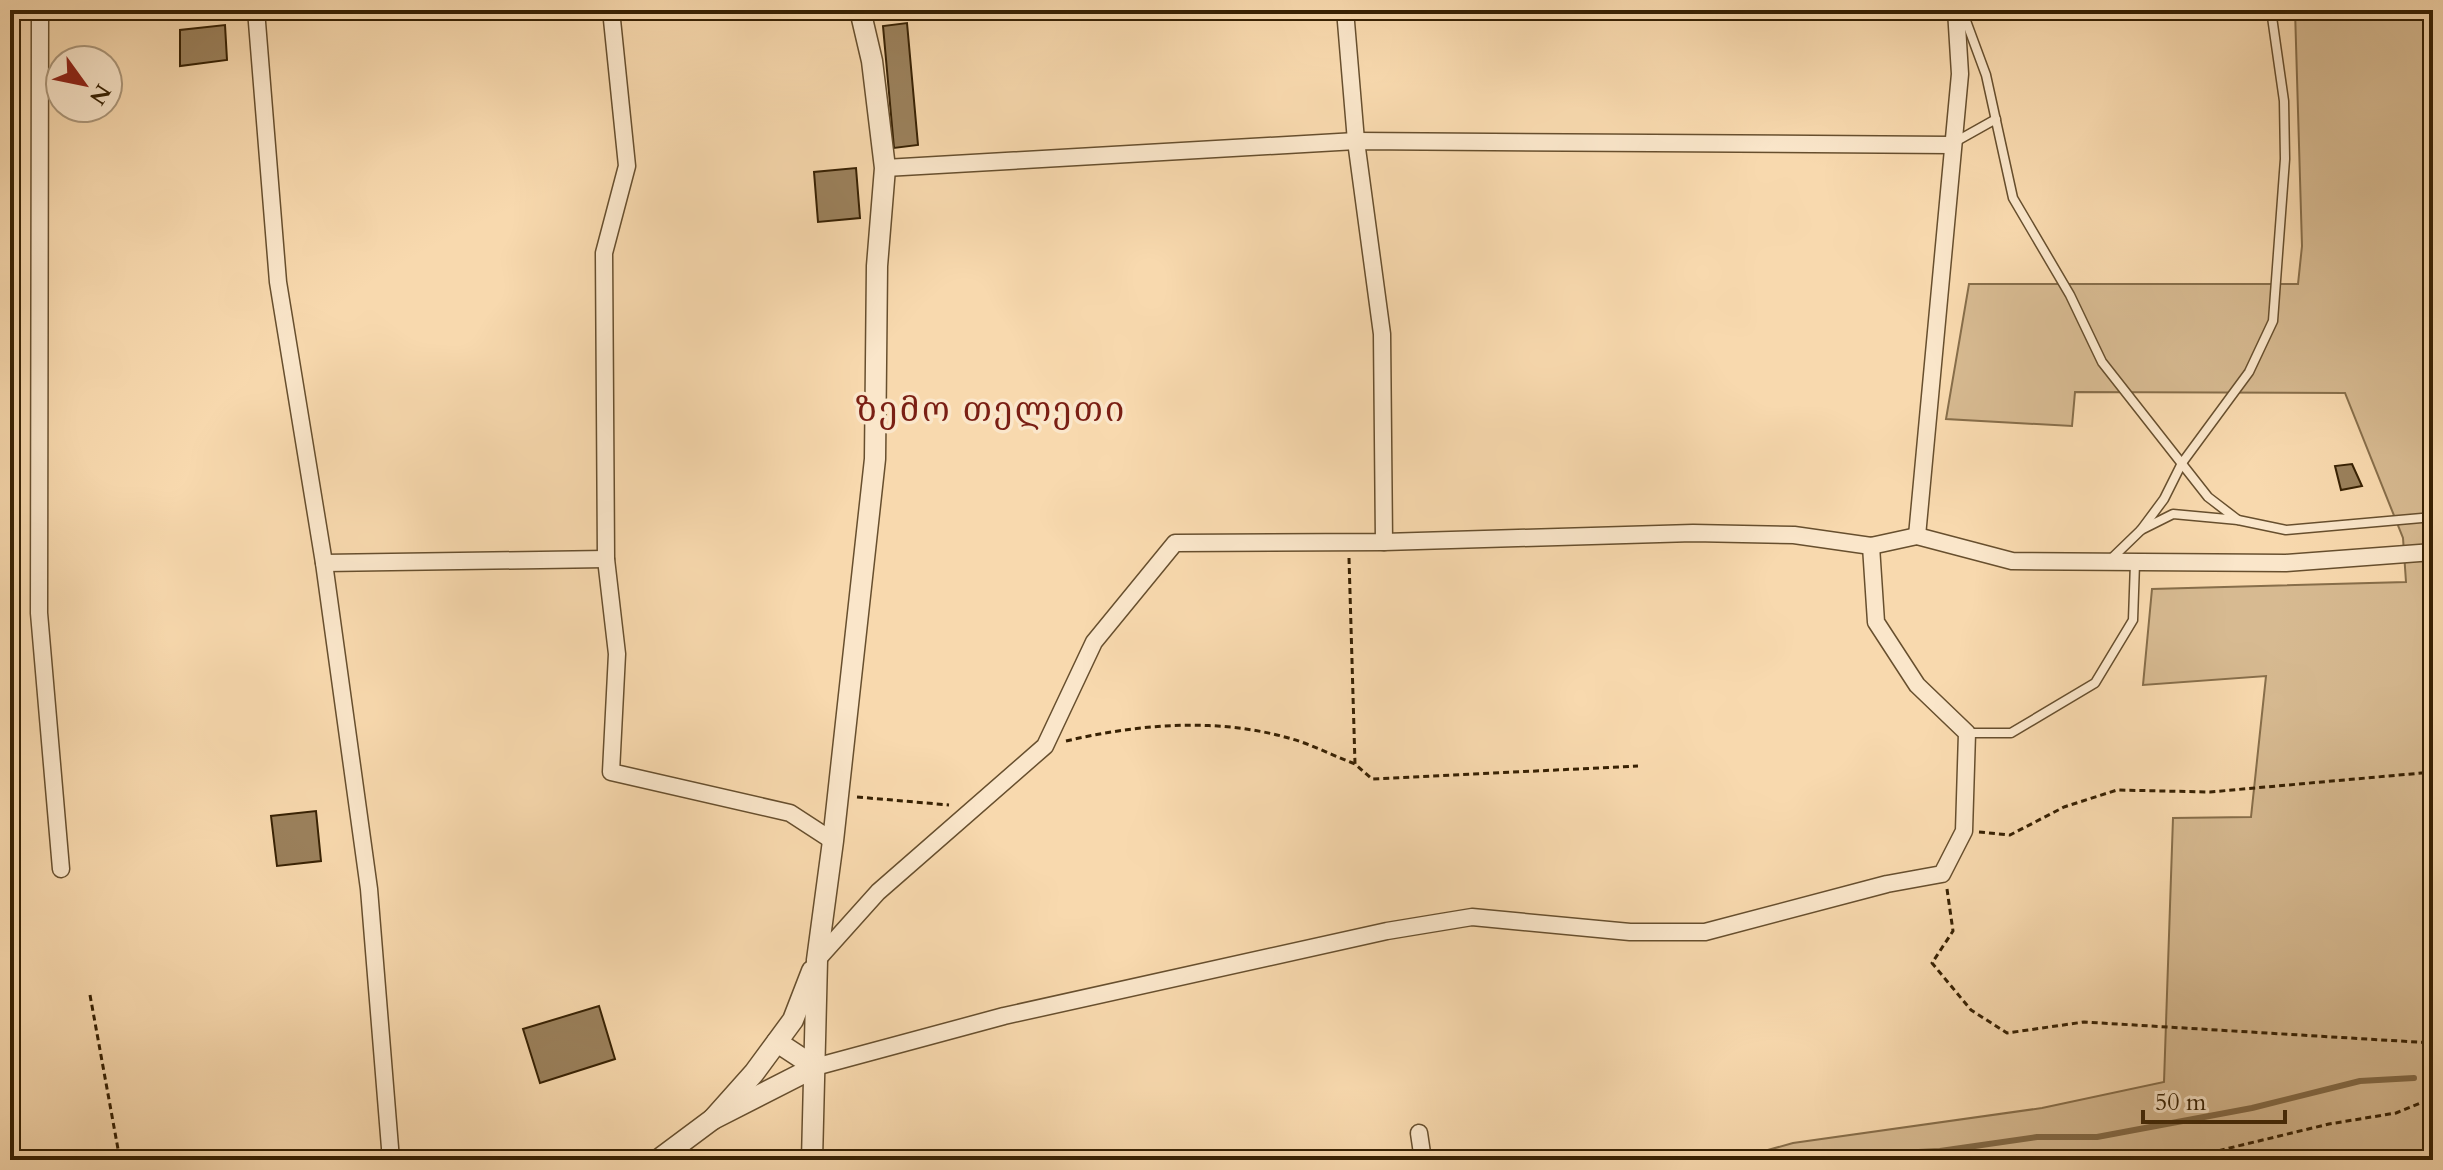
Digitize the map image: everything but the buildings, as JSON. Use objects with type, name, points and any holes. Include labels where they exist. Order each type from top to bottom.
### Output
[{"type":"street","points":[[40,10],[39,613],[61,869]]},
{"type":"street","points":[[256,10],[278,282],[324,563],[369,889],[391,1160]]},
{"type":"street","points":[[611,10],[627,166],[604,253],[606,559],[617,654],[611,772],[790,813],[833,841]]},
{"type":"street","points":[[812,1160],[817,960],[875,459],[877,266],[885,168],[872,61],[860,10]]},
{"type":"street","points":[[1345,10],[1356,141],[1382,334],[1384,542]]},
{"type":"street","points":[[1917,536],[1960,74],[1956,10]]},
{"type":"street","points":[[885,168],[1356,141],[1951,145]]},
{"type":"street","points":[[713,1119],[793,1020],[817,960],[878,892],[1045,746],[1094,642],[1175,543],[1384,542],[1693,533],[1794,535],[1871,546],[1917,536],[2012,561],[2286,563],[2433,552]]},
{"type":"street","points":[[658,1160],[713,1119],[815,1067],[1004,1016],[1387,931],[1472,917],[1630,932],[1705,932],[1887,884],[1942,874],[1964,831],[1967,733],[1917,685],[1876,622],[1871,546]]},
{"type":"street","points":[[324,563],[606,559]]},
{"type":"street","points":[[777,1042],[815,1067]]},
{"type":"street","points":[[1419,1133],[1423,1160]]},
{"type":"lane","points":[[1962,10],[1986,75],[2013,198],[2070,295],[2102,362],[2208,497],[2238,520]]},
{"type":"lane","points":[[2108,562],[2141,530],[2164,499],[2182,463],[2249,372],[2273,321],[2281,254],[2285,159],[2284,101],[2271,10]]},
{"type":"lane","points":[[1951,145],[1996,119]]},
{"type":"lane","points":[[2141,530],[2173,514],[2238,520],[2286,530],[2433,517]]},
{"type":"lane","points":[[1967,733],[2011,733],[2095,683],[2133,620],[2135,563]]},
{"type":"path","points":[[1349,542],[1355,764]]},
{"type":"path","points":[[1045,746],[1141,726],[1228,726],[1291,738],[1355,764],[1372,779],[1638,766]]},
{"type":"path","points":[[1964,831],[2010,835],[2064,807],[2117,790],[2210,792],[2433,772]]},
{"type":"path","points":[[838,794],[882,801],[974,806]]},
{"type":"path","points":[[1942,874],[1953,931],[1932,963],[1971,1010],[2007,1033],[2084,1022],[2433,1043]]},
{"type":"path","points":[[90,995],[120,1160]]},
{"type":"path","points":[[2180,1160],[2329,1124],[2396,1113],[2433,1098]]},
{"type":"shaded area","points":[[2295,10],[2433,10],[2433,1160],[1732,1160],[1793,1143],[2042,1108],[2164,1082],[2173,818],[2251,817],[2266,676],[2143,685],[2152,589],[2406,582],[2403,538],[2345,393],[2075,392],[2072,426],[1946,419],[1969,284],[2298,284],[2302,246]]},
{"type":"waterway","points":[[1851,1160],[1875,1154],[1940,1151],[2037,1137],[2097,1137],[2252,1108],[2360,1081],[2414,1078]]},
{"type":"district","name":"ზემო თელეთი","points":[[991,410]]}]
